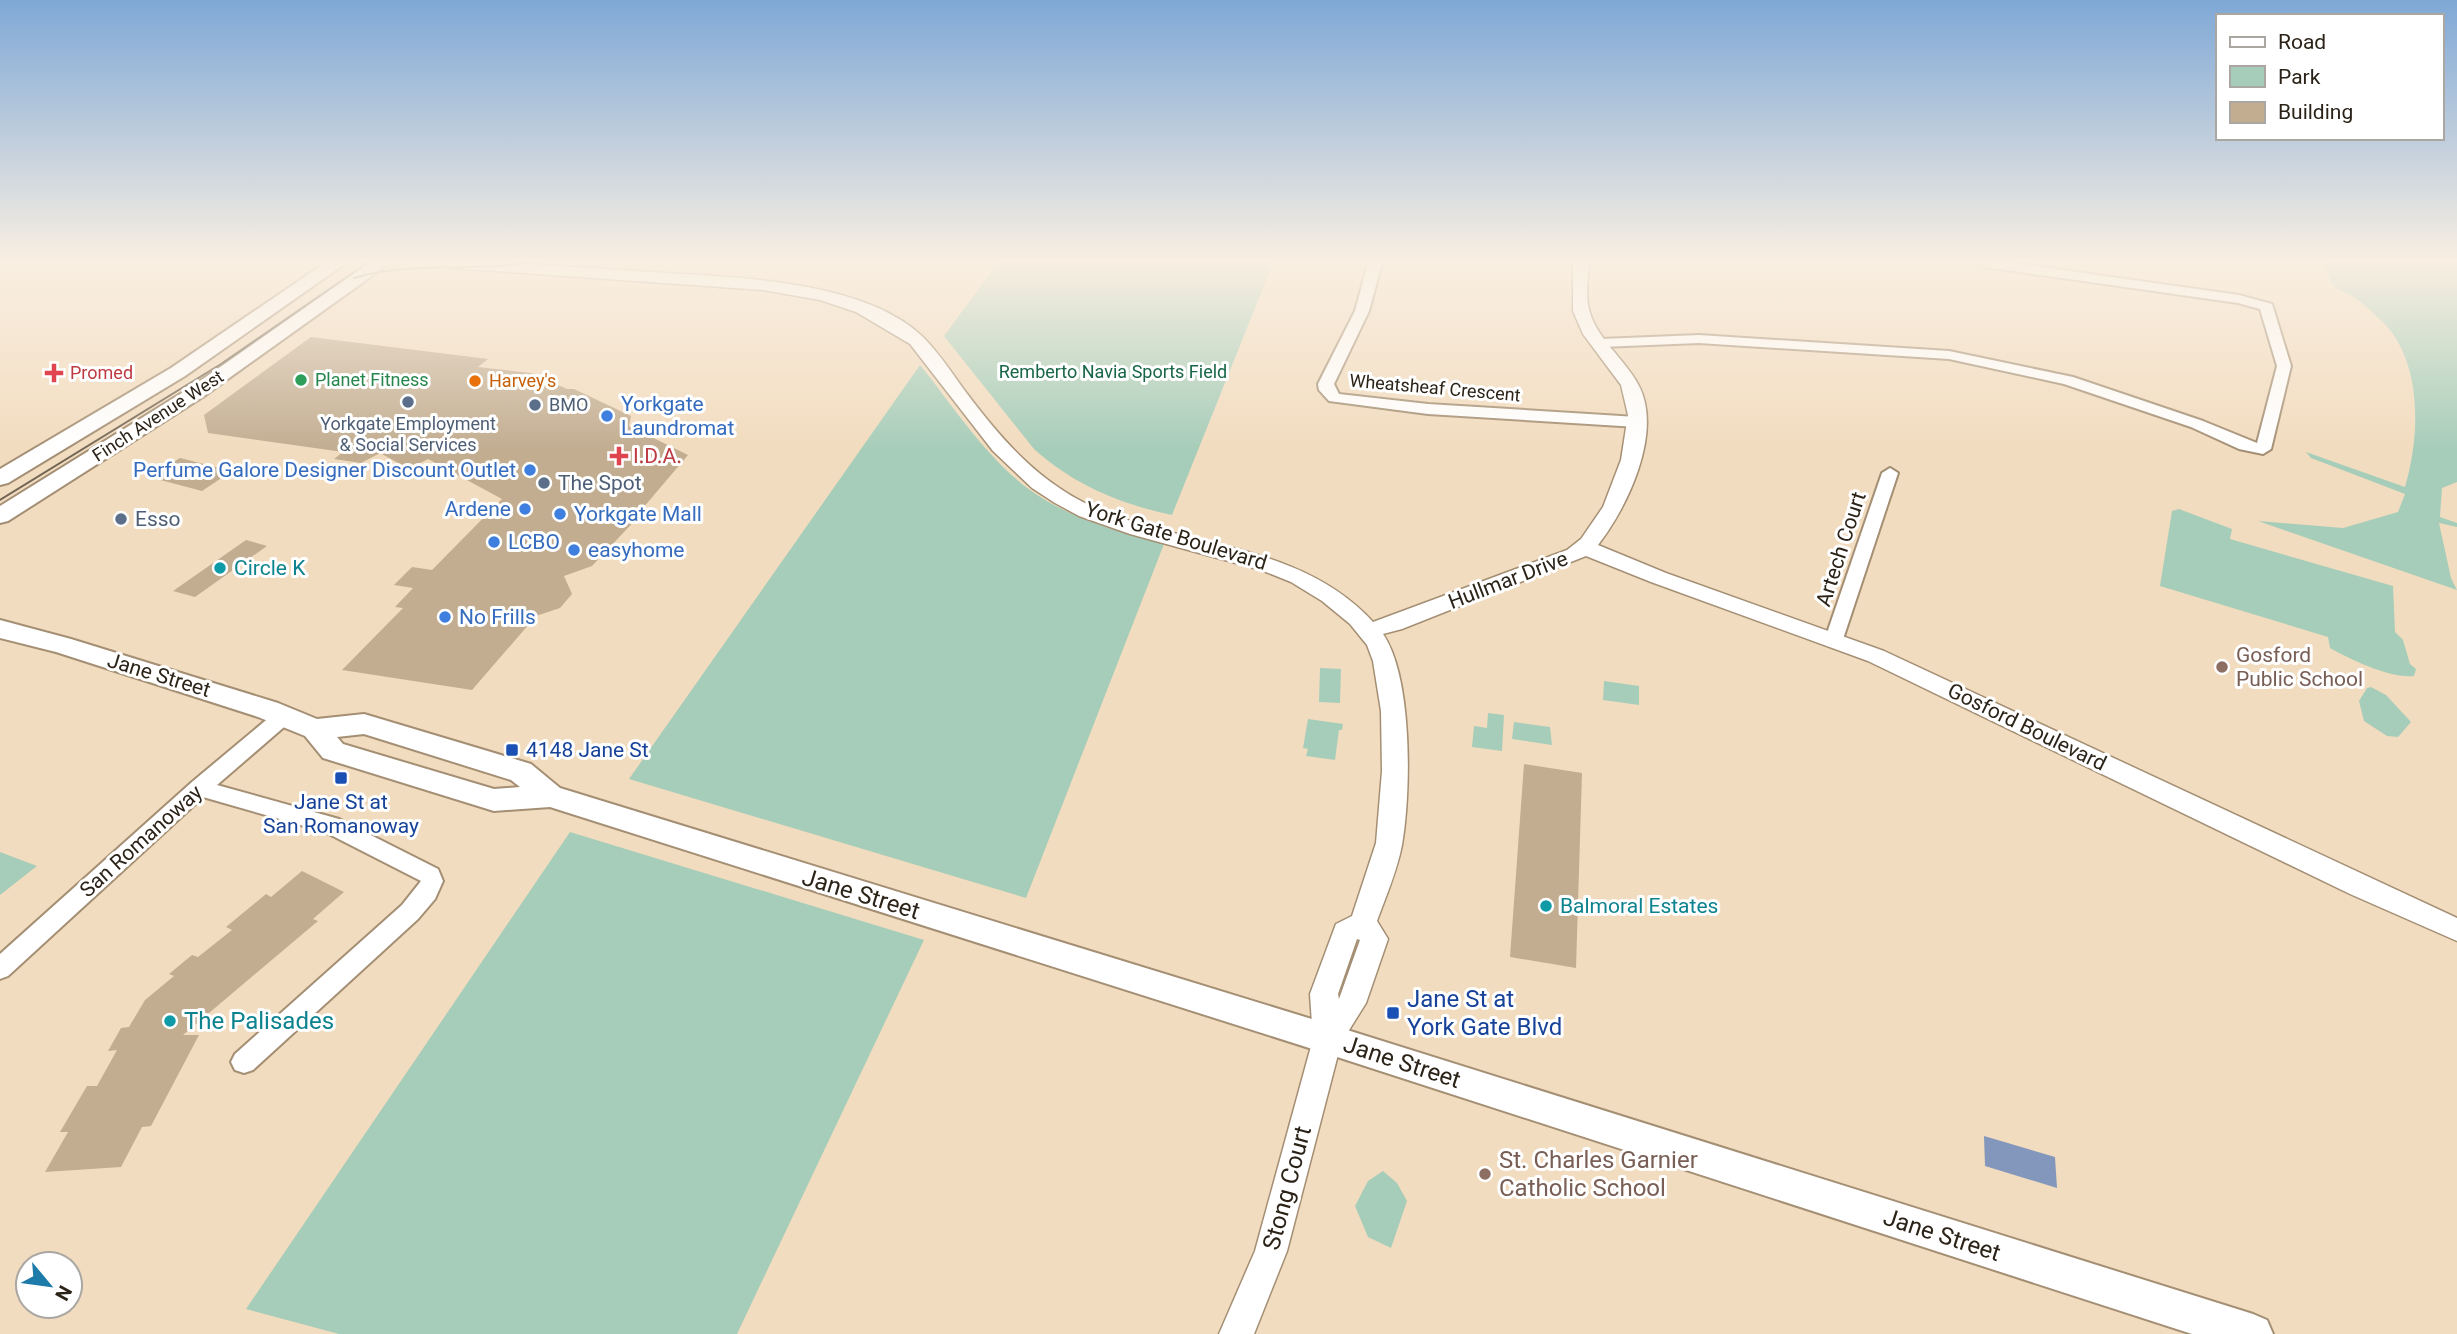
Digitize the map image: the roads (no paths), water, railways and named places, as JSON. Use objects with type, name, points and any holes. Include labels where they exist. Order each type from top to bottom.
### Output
[{"type":"main road","name":"Finch Avenue West","points":[[0,478],[178,372],[246,325]]},
{"type":"main road","name":"Finch Avenue West","points":[[0,516],[197,392],[292,325]]},
{"type":"main road","name":"Jane Street","points":[[0,629],[62,645],[284,716],[316,729],[363,724],[522,772],[550,796]]},
{"type":"main road","name":"Jane Street","points":[[316,729],[333,751],[494,800],[550,796],[1328,1039],[2253,1334]]},
{"type":"main road","points":[[425,778],[452,751]]},
{"type":"street","name":"York Gate Boulevard","points":[[895,325],[916,340],[1005,455],[1031,479],[1062,499],[1101,517],[1226,552],[1295,575],[1330,596],[1369,630],[1380,646],[1391,680],[1393,785],[1389,844],[1363,923],[1374,939],[1352,1003],[1328,1039]]},
{"type":"street","name":"Wheatsheaf Crescent","points":[[1355,325],[1326,384],[1327,390],[1334,398],[1428,409],[1637,422]]},
{"type":"street","name":"Hullmar Drive","points":[[1369,630],[1404,620],[1587,548],[1608,517],[1616,499],[1637,435],[1637,422],[1635,396],[1587,325]]},
{"type":"street","points":[[1601,343],[1699,339],[1914,352],[1975,360],[2068,380],[2197,424],[2245,446],[2263,449],[2284,366],[2272,325]]},
{"type":"street","name":"Artech Court","points":[[1834,639],[1890,473]]},
{"type":"street","name":"Gosford Boulevard","points":[[1587,548],[1690,591],[1834,639],[1937,684],[2359,887],[2457,930]]},
{"type":"street","name":"San Romanoway","points":[[0,969],[199,788],[284,716]]},
{"type":"street","points":[[199,788],[331,825],[430,875],[432,881],[427,892],[410,912],[244,1062]]},
{"type":"street","name":"Stong Court","points":[[1236,1334],[1259,1285],[1271,1251],[1328,1039]]},
{"type":"water","points":[[1984,1136],[2055,1157],[2057,1188],[1985,1166]]},
{"type":"tram line","points":[[0,500],[221,364],[277,325]]},
{"type":"place","name":"Promed","points":[[54,373]]},
{"type":"place","name":"Planet Fitness","points":[[301,380]]},
{"type":"place","name":"Harvey's","points":[[475,381]]},
{"type":"place","name":"Yorkgate Employment & Social Services","points":[[408,402]]},
{"type":"place","name":"BMO","points":[[535,405]]},
{"type":"place","name":"Yorkgate Laundromat","points":[[607,416]]},
{"type":"place","name":"I.D.A.","points":[[619,456]]},
{"type":"place","name":"Perfume Galore Designer Discount Outlet","points":[[530,470]]},
{"type":"place","name":"The Spot","points":[[544,483]]},
{"type":"place","name":"Ardene","points":[[525,509]]},
{"type":"place","name":"Yorkgate Mall","points":[[560,514]]},
{"type":"place","name":"Esso","points":[[121,519]]},
{"type":"place","name":"LCBO","points":[[494,542]]},
{"type":"place","name":"easyhome","points":[[574,550]]},
{"type":"place","name":"Circle K","points":[[220,568]]},
{"type":"place","name":"No Frills","points":[[445,617]]},
{"type":"place","name":"Gosford Public School","points":[[2222,667]]},
{"type":"place","name":"4148 Jane St","points":[[512,750]]},
{"type":"place","name":"Jane St at San Romanoway","points":[[341,778]]},
{"type":"place","name":"Balmoral Estates","points":[[1546,906]]},
{"type":"place","name":"Jane St at York Gate Blvd","points":[[1393,1013]]},
{"type":"place","name":"The Palisades","points":[[170,1021]]},
{"type":"place","name":"St. Charles Garnier Catholic School","points":[[1485,1174]]},
{"type":"park label","name":"Remberto Navia Sports Field","points":[[1113,372]]}]
